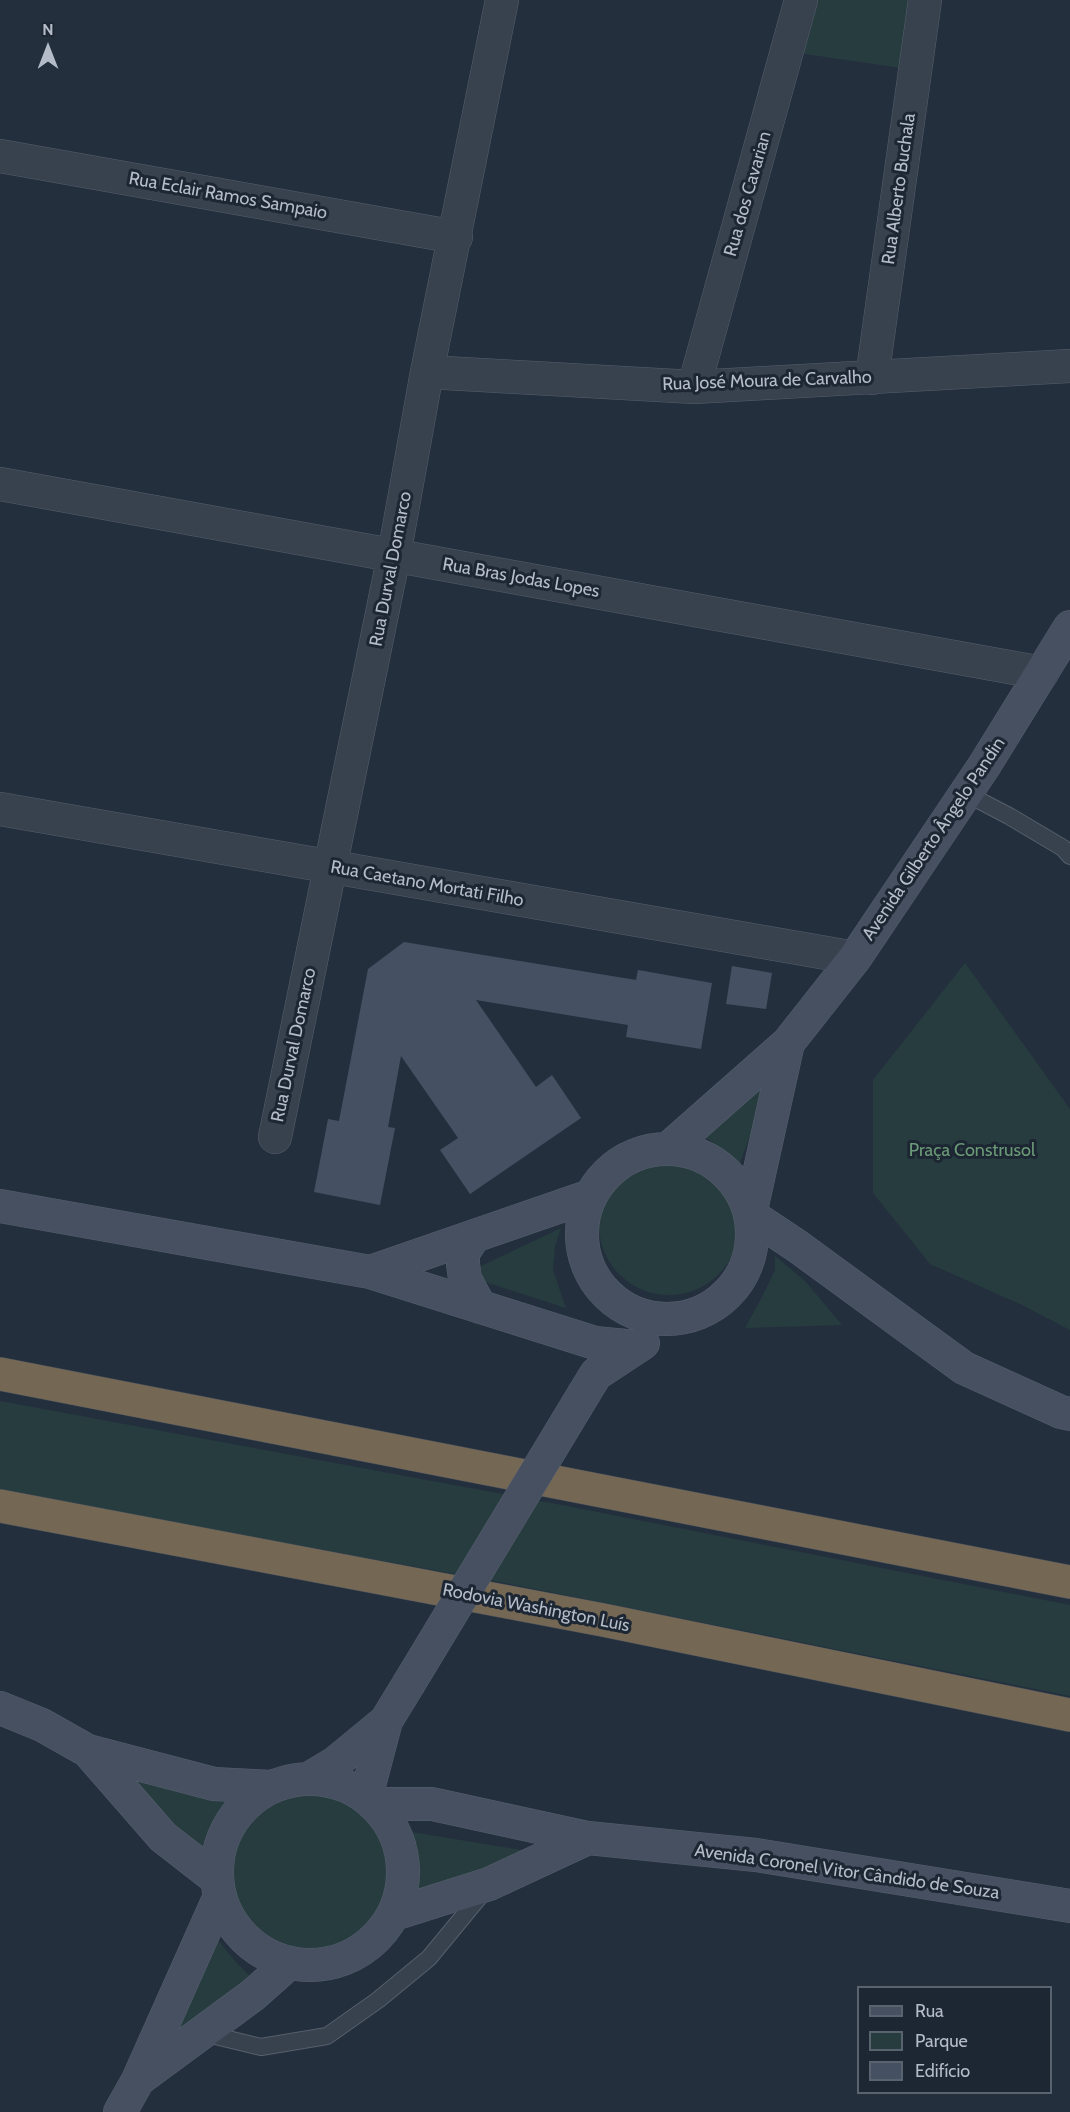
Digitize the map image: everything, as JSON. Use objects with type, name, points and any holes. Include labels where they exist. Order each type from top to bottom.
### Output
[{"type":"highway","points":[[0,1374],[1070,1582]]},
{"type":"highway","name":"Rodovia Washington Luís","points":[[0,1506],[614,1623],[1070,1715]]},
{"type":"main road","name":"Avenida Gilberto Ângelo Pandin","points":[[669,1148],[788,1043],[855,958],[966,794],[1070,627]]},
{"type":"main road","name":"Avenida Gilberto Ângelo Pandin","points":[[751,1213],[788,1043]]},
{"type":"main road","points":[[669,1148],[687,1150],[705,1157],[720,1166],[733,1178],[744,1194],[751,1213],[753,1245],[745,1272],[728,1295],[704,1311],[676,1319],[656,1319],[636,1314],[618,1304],[603,1291],[584,1256],[581,1236],[590,1196],[604,1176],[622,1161],[645,1151],[669,1148]]},
{"type":"main road","points":[[370,1272],[590,1196]]},
{"type":"main road","points":[[0,1206],[370,1272],[480,1307],[592,1370]]},
{"type":"main road","points":[[751,1213],[964,1368],[1070,1414]]},
{"type":"main road","points":[[474,1236],[463,1253],[463,1264],[465,1279],[480,1307]]},
{"type":"main road","points":[[310,1778],[335,1763],[386,1721],[592,1370],[592,1274]]},
{"type":"main road","points":[[592,1370],[636,1347],[676,1319]]},
{"type":"main road","points":[[0,1708],[42,1725],[88,1751],[214,1784],[272,1787]]},
{"type":"main road","points":[[371,1801],[386,1721]]},
{"type":"main road","points":[[88,1751],[163,1836],[218,1887],[230,1919],[245,1939],[265,1954],[289,1963],[314,1965],[338,1960],[360,1950],[380,1934],[394,1914],[403,1887],[403,1858],[394,1831],[371,1801],[339,1784],[310,1778],[290,1781],[272,1787],[248,1802],[230,1824],[219,1850],[218,1887],[138,2080],[120,2112]]},
{"type":"main road","name":"Avenida Coronel Vitor Cândido de Souza","points":[[371,1801],[432,1804],[588,1838],[756,1855],[1070,1906]]},
{"type":"main road","points":[[394,1914],[489,1884],[588,1838]]},
{"type":"main road","points":[[138,2080],[253,1995],[289,1963]]},
{"type":"street","name":"Rua Durval Domarco","points":[[275,1137],[394,555],[427,372],[502,0]]},
{"type":"street","name":"Rua dos Cavarian","points":[[694,387],[801,0]]},
{"type":"street","name":"Rua Alberto Buchala","points":[[872,378],[925,0]]},
{"type":"street","name":"Rua Eclair Ramos Sampaio","points":[[0,156],[456,237]]},
{"type":"street","name":"Rua José Moura de Carvalho","points":[[427,372],[694,387],[1070,366]]},
{"type":"street","name":"Rua Bras Jodas Lopes","points":[[0,484],[1042,673]]},
{"type":"street","name":"Rua Caetano Mortati Filho","points":[[0,809],[855,958]]},
{"type":"lane","points":[[966,794],[1063,848],[1070,856]]},
{"type":"lane","points":[[202,2033],[261,2047],[327,2036],[378,2000],[429,1958],[489,1884]]},
{"type":"green space","points":[[813,0],[911,0],[901,68],[798,53]]},
{"type":"green space","name":"Praça Construsol","points":[[965,963],[1070,1109],[1070,1330],[1022,1305],[930,1264],[873,1193],[873,1080]]},
{"type":"green space","points":[[774,1070],[740,1163],[701,1136]]},
{"type":"green space","points":[[669,1155],[696,1160],[719,1175],[734,1198],[739,1225],[734,1252],[719,1275],[696,1290],[669,1295],[642,1290],[619,1275],[604,1252],[599,1225],[604,1198],[619,1175],[642,1160]]},
{"type":"green space","points":[[561,1228],[555,1246],[553,1270],[566,1308],[482,1281],[481,1266]]},
{"type":"green space","points":[[775,1256],[805,1281],[842,1325],[745,1328],[775,1270]]},
{"type":"green space","points":[[0,1401],[562,1505],[1070,1605],[1070,1696],[500,1582],[0,1492]]},
{"type":"green space","points":[[118,1769],[245,1801],[217,1826],[207,1854],[208,1864]]},
{"type":"green space","points":[[307,1793],[338,1799],[364,1817],[382,1843],[388,1874],[382,1905],[364,1931],[338,1949],[307,1955],[276,1949],[250,1931],[232,1905],[226,1874],[232,1843],[250,1817],[276,1799]]},
{"type":"green space","points":[[393,1829],[534,1852],[404,1899],[404,1870],[394,1842]]},
{"type":"green space","points":[[213,1934],[250,1976],[174,2036]]},
{"type":"building","points":[[404,942],[636,980],[638,970],[712,983],[701,1049],[626,1037],[628,1025],[476,1000],[536,1087],[552,1075],[581,1118],[470,1194],[440,1150],[458,1138],[401,1056],[388,1127],[395,1128],[380,1205],[314,1192],[328,1119],[339,1121],[368,969]]},
{"type":"building","points":[[732,966],[772,973],[766,1009],[726,1004]]}]
